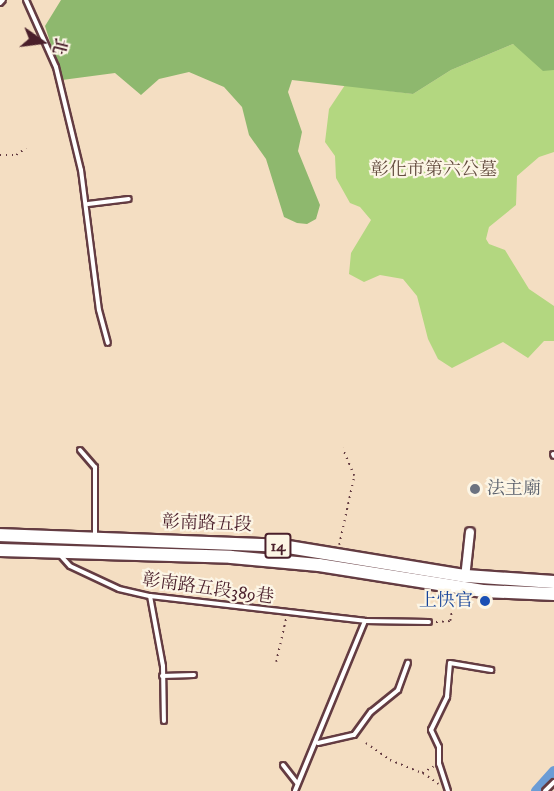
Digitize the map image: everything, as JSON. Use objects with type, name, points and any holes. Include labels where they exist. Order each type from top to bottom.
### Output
[{"type":"main road","name":"彰南路五段","points":[[0,534],[233,542],[338,553],[466,576],[554,582]]},
{"type":"main road","name":"彰南路五段","points":[[0,550],[231,557],[319,565],[456,588],[554,594]]},
{"type":"street","points":[[456,588],[466,576],[470,532]]},
{"type":"lane","points":[[26,0],[56,67],[88,204],[99,310],[108,343]]},
{"type":"lane","points":[[88,204],[129,199]]},
{"type":"lane","points":[[80,450],[95,467],[95,539]]},
{"type":"lane","name":"彰南路五段389巷","points":[[59,553],[70,566],[99,580],[150,596],[287,614],[365,621],[429,622]]},
{"type":"lane","points":[[150,596],[162,676],[164,722]]},
{"type":"lane","points":[[295,791],[317,743],[328,705],[365,621]]},
{"type":"lane","points":[[317,743],[354,735],[371,712],[398,690],[408,663]]},
{"type":"lane","points":[[447,789],[439,764],[439,747],[431,730],[447,697],[450,663],[490,670]]},
{"type":"lane","points":[[162,676],[194,675]]},
{"type":"lane","points":[[283,765],[297,783]]},
{"type":"lane","points":[[545,791],[554,782]]},
{"type":"path","points":[[0,155],[16,154],[26,148]]},
{"type":"path","points":[[338,553],[354,476],[342,448]]},
{"type":"path","points":[[429,622],[450,621],[456,588]]},
{"type":"path","points":[[276,662],[287,614]]},
{"type":"path","points":[[366,743],[390,760],[422,773],[447,789]]},
{"type":"path","points":[[422,773],[439,764]]},
{"type":"green space","points":[[61,0],[554,0],[554,70],[543,71],[513,44],[451,70],[413,94],[292,80],[288,92],[302,132],[298,151],[320,205],[316,219],[307,224],[297,223],[284,217],[266,159],[249,135],[242,107],[224,87],[189,72],[159,79],[141,95],[115,73],[62,80],[45,26]]},
{"type":"green space","name":"彰化市第六公墓","points":[[513,44],[554,69],[554,152],[539,157],[517,176],[516,205],[489,227],[486,239],[489,244],[505,250],[529,289],[554,306],[554,341],[544,341],[528,358],[503,342],[452,368],[438,359],[428,339],[417,296],[403,279],[380,275],[364,282],[349,274],[351,253],[371,220],[360,207],[350,203],[336,178],[335,156],[325,142],[329,109],[345,85],[413,94],[451,70]]},
{"type":"waterway","points":[[536,791],[554,771]]},
{"type":"place","name":"法主廟","points":[[475,489]]},
{"type":"place","name":"上快官","points":[[485,601]]}]
